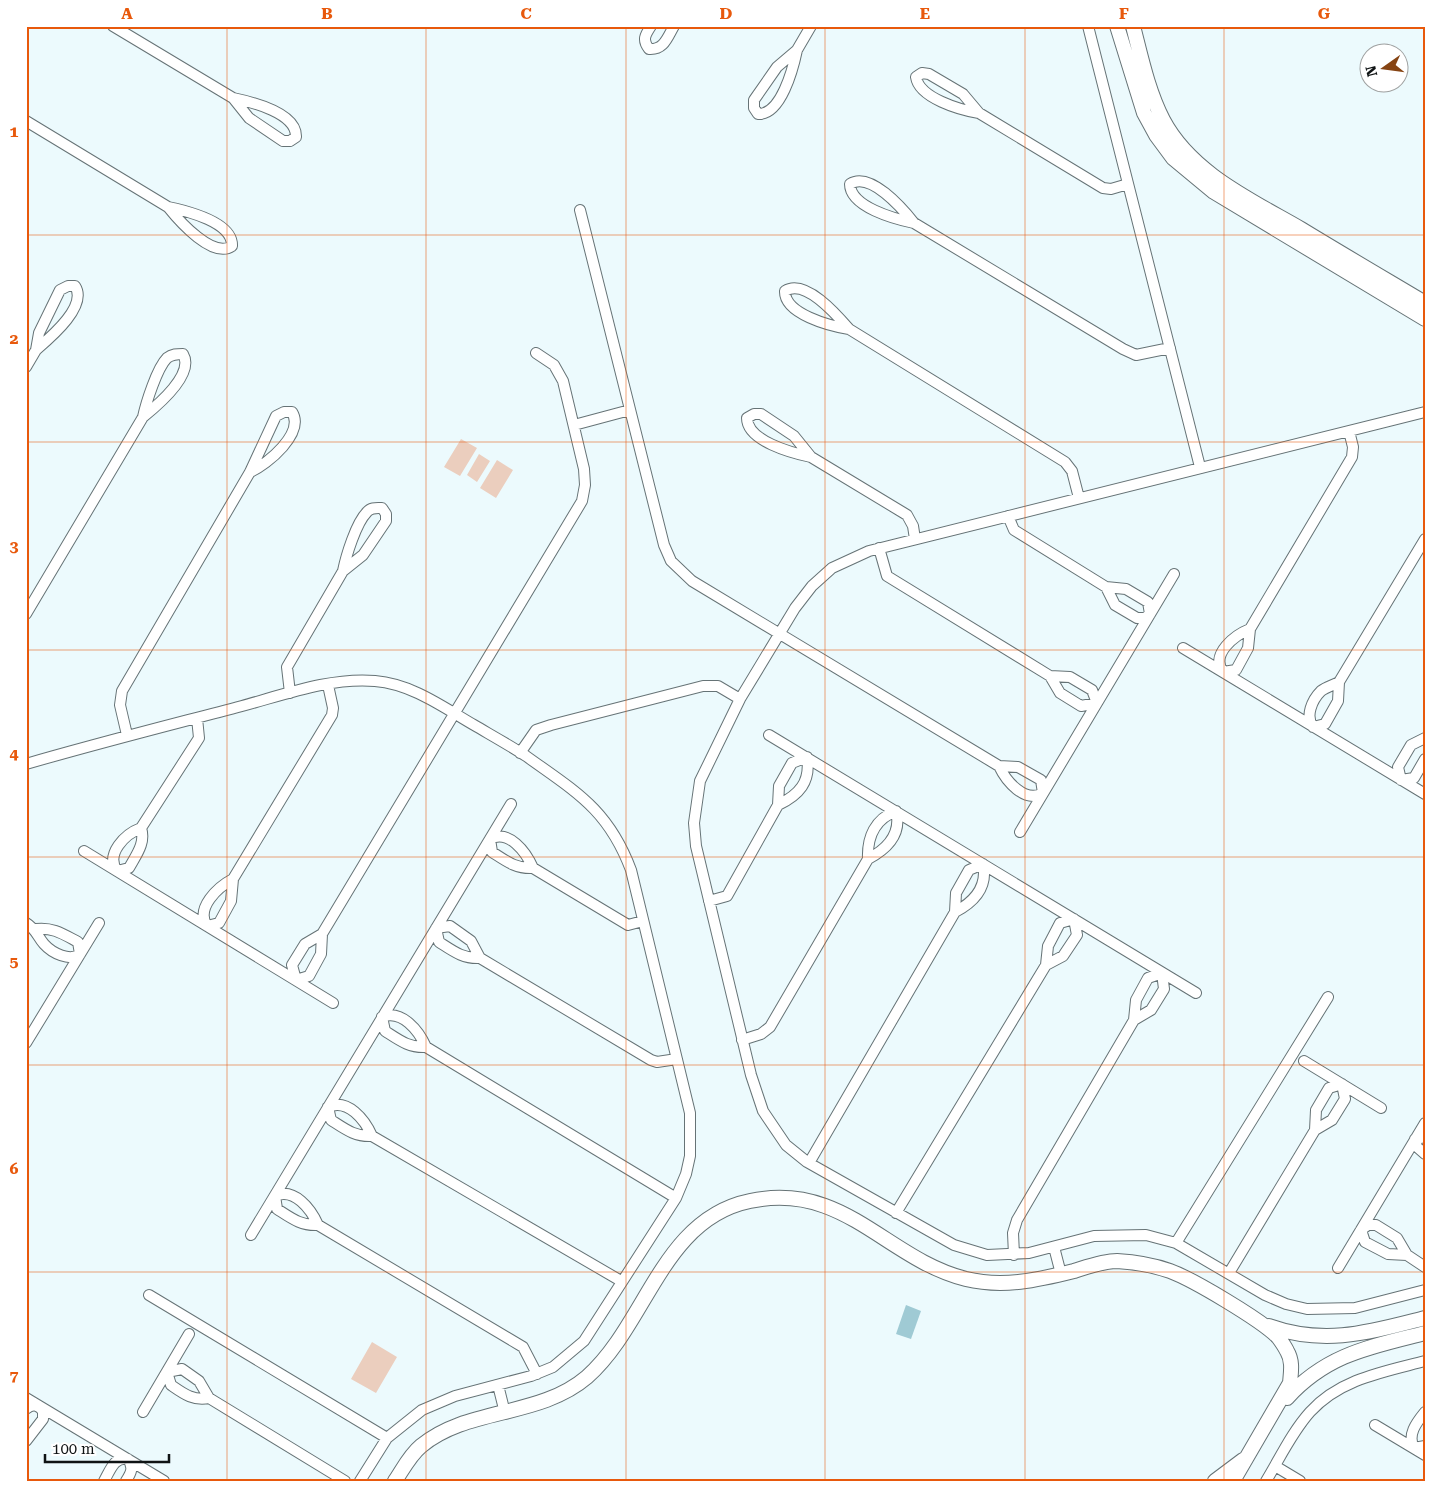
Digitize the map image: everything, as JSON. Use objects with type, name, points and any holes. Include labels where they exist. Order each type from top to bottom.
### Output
[{"type":"main road","points":[[1117,26],[1144,113],[1156,135],[1173,158],[1214,192],[1425,319]]},
{"type":"main road","points":[[1133,26],[1155,101],[1163,120],[1180,145],[1198,164],[1220,181],[1425,303]]},
{"type":"main road","points":[[395,1481],[420,1447],[438,1435],[456,1426],[505,1412],[523,1409],[547,1400],[585,1378],[612,1351],[670,1256],[685,1237],[707,1218],[726,1208],[748,1201],[776,1197],[799,1198],[830,1207],[853,1218],[929,1265],[969,1280],[1022,1283],[1114,1261],[1150,1265],[1191,1282],[1258,1322],[1278,1337],[1289,1353],[1292,1368],[1290,1383],[1233,1481]]},
{"type":"main road","points":[[1258,1322],[1286,1332],[1322,1337],[1344,1336],[1423,1318],[1424,1333],[1362,1350],[1332,1361],[1302,1382],[1273,1414]]},
{"type":"main road","points":[[1216,1481],[1249,1456]]},
{"type":"street","points":[[113,26],[233,98],[268,109],[292,122],[296,129],[296,137],[290,141],[283,141],[249,118],[233,98]]},
{"type":"street","points":[[651,26],[645,36],[645,43],[649,49],[656,49],[664,45],[674,26]]},
{"type":"street","points":[[797,50],[794,66],[773,110],[766,114],[758,114],[754,108],[754,100],[777,67],[797,50],[811,26]]},
{"type":"street","points":[[1088,26],[1200,467]]},
{"type":"street","points":[[979,113],[959,110],[923,91],[917,86],[916,77],[922,73],[929,74],[963,94],[979,113],[1103,188],[1111,189],[1128,184]]},
{"type":"street","points":[[26,122],[168,207],[185,228],[218,250],[226,250],[232,246],[232,238],[228,231],[184,210],[168,207]]},
{"type":"street","points":[[914,222],[898,220],[878,212],[855,199],[850,192],[850,184],[856,180],[864,180],[897,202],[914,222],[1122,349],[1136,355],[1170,348]]},
{"type":"street","points":[[580,210],[664,545],[671,561],[681,573],[692,581],[999,766],[1018,767],[1041,780],[1043,793]]},
{"type":"street","points":[[26,367],[36,350],[56,333],[79,300],[79,292],[75,286],[68,286],[60,290],[39,334],[36,350]]},
{"type":"street","points":[[849,329],[833,327],[790,306],[785,299],[785,291],[791,287],[799,287],[832,309],[849,329],[1065,462],[1072,471],[1079,498]]},
{"type":"street","points":[[296,980],[309,976],[321,954],[322,934],[582,501],[585,485],[584,469],[560,373],[554,365],[536,353]]},
{"type":"street","points":[[26,614],[143,418],[164,401],[186,368],[187,360],[183,354],[175,354],[167,358],[146,401],[143,418]]},
{"type":"street","points":[[574,425],[630,410]]},
{"type":"street","points":[[127,735],[120,705],[122,691],[250,472],[276,416],[284,412],[292,412],[296,418],[295,426],[281,448],[264,466],[250,472]]},
{"type":"street","points":[[1425,412],[879,548],[832,568],[812,586],[740,699],[709,759],[696,801],[694,823],[696,846],[742,1040],[763,1111],[786,1144],[809,1163],[896,1213],[967,1250],[987,1255],[1014,1255],[1094,1236],[1117,1234],[1146,1235],[1176,1243],[1265,1295],[1307,1310],[1355,1308],[1425,1290]]},
{"type":"street","points":[[811,457],[794,436],[761,414],[754,414],[748,418],[747,426],[752,433],[796,454],[811,457],[907,514],[915,539]]},
{"type":"street","points":[[1224,672],[1236,670],[1248,648],[1250,629],[1352,457],[1353,447],[1349,431]]},
{"type":"street","points":[[290,693],[287,667],[343,571],[346,555],[367,512],[374,508],[382,508],[386,514],[386,521],[363,555],[343,571]]},
{"type":"street","points":[[1008,516],[1014,530],[1106,587],[1126,589],[1148,602],[1150,614]]},
{"type":"street","points":[[1313,727],[1325,724],[1338,702],[1339,682],[1425,539]]},
{"type":"street","points":[[879,548],[887,576],[1050,676],[1060,693],[1081,706],[1097,703]]},
{"type":"street","points":[[1020,832],[1174,574]]},
{"type":"street","points":[[1106,587],[1115,604],[1137,618],[1145,618],[1150,614]]},
{"type":"street","points":[[1224,672],[1220,667],[1219,659],[1232,637],[1250,629]]},
{"type":"street","points":[[1183,648],[1425,794]]},
{"type":"street","points":[[1050,676],[1070,677],[1092,690],[1097,703]]},
{"type":"street","points":[[26,764],[127,735],[290,693],[351,681],[375,681],[399,686],[426,696],[520,753],[587,801],[612,828],[622,847],[631,870],[690,1113],[691,1139],[686,1174],[676,1198],[584,1341],[553,1367],[537,1374],[438,1402],[422,1410],[388,1438],[360,1481]]},
{"type":"street","points":[[1313,727],[1309,721],[1308,713],[1321,691],[1339,682]]},
{"type":"street","points":[[207,926],[219,923],[231,900],[233,879],[332,715],[333,708],[328,685]]},
{"type":"street","points":[[520,753],[536,730],[552,724],[703,686],[718,686],[740,699]]},
{"type":"street","points":[[117,871],[113,865],[113,858],[126,836],[141,828],[199,738],[197,718]]},
{"type":"street","points":[[770,735],[1196,993]]},
{"type":"street","points":[[1401,780],[1398,767],[1411,745],[1425,738]]},
{"type":"street","points":[[709,901],[727,896],[778,805],[779,786],[792,763],[807,757]]},
{"type":"street","points":[[778,805],[795,796],[808,775],[807,757]]},
{"type":"street","points":[[1401,780],[1414,778],[1425,759]]},
{"type":"street","points":[[999,766],[1008,783],[1030,796],[1037,796],[1043,793]]},
{"type":"street","points":[[251,1235],[511,804]]},
{"type":"street","points":[[742,1040],[761,1034],[770,1027],[868,859],[869,839],[882,817],[896,812]]},
{"type":"street","points":[[868,859],[885,849],[898,828],[896,812]]},
{"type":"street","points":[[117,871],[129,868],[144,837],[141,828]]},
{"type":"street","points":[[490,839],[496,836],[504,836],[525,851],[533,868],[628,925],[643,921]]},
{"type":"street","points":[[490,839],[492,852],[514,866],[522,869],[533,868]]},
{"type":"street","points":[[84,850],[333,1003]]},
{"type":"street","points":[[955,912],[972,903],[985,881],[983,864]]},
{"type":"street","points":[[809,1163],[955,912],[956,893],[969,870],[983,864]]},
{"type":"street","points":[[207,926],[203,920],[203,912],[216,890],[233,879]]},
{"type":"street","points":[[1046,966],[1063,956],[1076,935],[1074,919]]},
{"type":"street","points":[[896,1213],[1046,966],[1048,946],[1060,924],[1074,919]]},
{"type":"street","points":[[26,1043],[99,923]]},
{"type":"street","points":[[31,926],[45,945],[52,950],[67,958],[75,958],[80,954]]},
{"type":"street","points":[[31,926],[47,927],[56,930],[78,942],[80,954]]},
{"type":"street","points":[[436,928],[450,926],[471,941],[480,958],[651,1060],[657,1062],[677,1059]]},
{"type":"street","points":[[436,928],[439,942],[460,956],[469,959],[480,958]]},
{"type":"street","points":[[296,980],[292,965],[305,944],[322,934]]},
{"type":"street","points":[[1134,1020],[1151,1010],[1164,989],[1162,973]]},
{"type":"street","points":[[1014,1255],[1012,1233],[1017,1220],[1134,1020],[1136,1000],[1148,978],[1162,973]]},
{"type":"street","points":[[1176,1243],[1328,996]]},
{"type":"street","points":[[382,1018],[389,1014],[396,1015],[417,1030],[426,1047],[676,1198]]},
{"type":"street","points":[[382,1018],[385,1031],[415,1048],[426,1047]]},
{"type":"street","points":[[26,1038],[26,1043]]},
{"type":"street","points":[[1304,1061],[1380,1108]]},
{"type":"street","points":[[1229,1273],[1315,1130],[1316,1110],[1329,1088],[1342,1084]]},
{"type":"street","points":[[1315,1130],[1332,1120],[1345,1099],[1342,1084]]},
{"type":"street","points":[[328,1107],[342,1104],[363,1119],[372,1136],[621,1281]]},
{"type":"street","points":[[328,1107],[331,1120],[352,1134],[361,1137],[372,1136]]},
{"type":"street","points":[[1425,1123],[1417,1147],[1425,1154]]},
{"type":"street","points":[[1338,1268],[1420,1138]]},
{"type":"street","points":[[275,1196],[281,1193],[296,1198],[310,1208],[318,1225],[523,1347],[529,1354],[537,1374]]},
{"type":"street","points":[[275,1196],[277,1209],[299,1223],[307,1226],[318,1225]]},
{"type":"street","points":[[1361,1230],[1368,1225],[1376,1225],[1397,1238],[1407,1255],[1425,1267]]},
{"type":"street","points":[[1361,1230],[1365,1242],[1397,1256],[1407,1255]]},
{"type":"street","points":[[1054,1247],[1061,1274]]},
{"type":"street","points":[[150,1295],[388,1438]]},
{"type":"street","points":[[143,1412],[189,1334]]},
{"type":"street","points":[[1266,1481],[1309,1413],[1326,1397],[1354,1381],[1425,1361]]},
{"type":"street","points":[[167,1372],[182,1370],[199,1382],[209,1398],[345,1481]]},
{"type":"street","points":[[167,1372],[171,1385],[189,1398],[200,1400],[209,1398]]},
{"type":"street","points":[[498,1385],[505,1412]]},
{"type":"street","points":[[26,1398],[164,1481]]},
{"type":"street","points":[[26,1409],[34,1405],[38,1406],[43,1412],[43,1419],[26,1441]]},
{"type":"street","points":[[1414,1448],[1411,1434],[1425,1412]]},
{"type":"street","points":[[1375,1425],[1425,1455]]},
{"type":"street","points":[[1414,1448],[1425,1446]]},
{"type":"street","points":[[104,1481],[116,1461],[128,1459]]},
{"type":"street","points":[[126,1481],[132,1472],[132,1465],[128,1459]]},
{"type":"street","points":[[1275,1466],[1300,1481]]},
{"type":"shaded area","points":[[461,439],[477,448],[460,476],[444,467]]},
{"type":"shaded area","points":[[479,454],[490,461],[477,482],[467,475]]},
{"type":"shaded area","points":[[497,460],[513,470],[496,498],[480,488]]},
{"type":"shaded area","points":[[372,1342],[397,1357],[376,1393],[351,1379]]},
{"type":"water","points":[[906,1305],[921,1311],[911,1339],[896,1334]]}]
